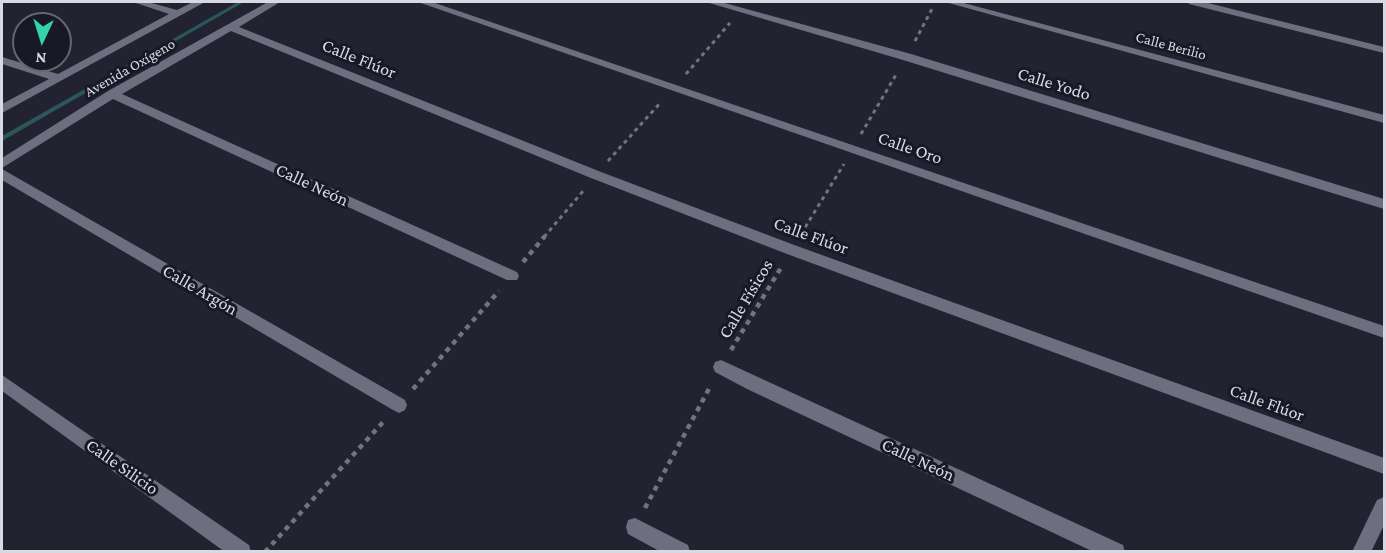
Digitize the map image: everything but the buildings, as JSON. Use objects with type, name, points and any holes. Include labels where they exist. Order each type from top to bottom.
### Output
[{"type":"street","points":[[138,2],[177,13]]},
{"type":"street","name":"Avenida Oxígeno","points":[[2,109],[200,2]]},
{"type":"street","name":"Avenida Oxígeno","points":[[2,164],[112,94],[275,2]]},
{"type":"street","name":"Calle Oro","points":[[423,2],[1384,332]]},
{"type":"street","name":"Calle Yodo","points":[[711,2],[907,57],[1384,204]]},
{"type":"street","name":"Calle Berilio","points":[[950,2],[1384,119]]},
{"type":"street","points":[[1193,2],[1384,50]]},
{"type":"street","name":"Calle Flúor","points":[[230,27],[596,175],[792,250],[1384,466]]},
{"type":"street","points":[[2,60],[57,78]]},
{"type":"street","name":"Calle Neón","points":[[112,94],[512,276]]},
{"type":"street","name":"Calle Argón","points":[[2,174],[399,405]]},
{"type":"street","name":"Calle Neón","points":[[721,367],[753,384],[1116,552]]},
{"type":"street","name":"Calle Silicio","points":[[2,382],[242,552]]},
{"type":"street","points":[[1361,552],[1384,506]]},
{"type":"street","points":[[635,527],[681,552]]},
{"type":"path","name":"Calle Físicos","points":[[635,527],[721,367],[907,57],[936,2]]},
{"type":"waterway","points":[[2,139],[241,2]]}]
